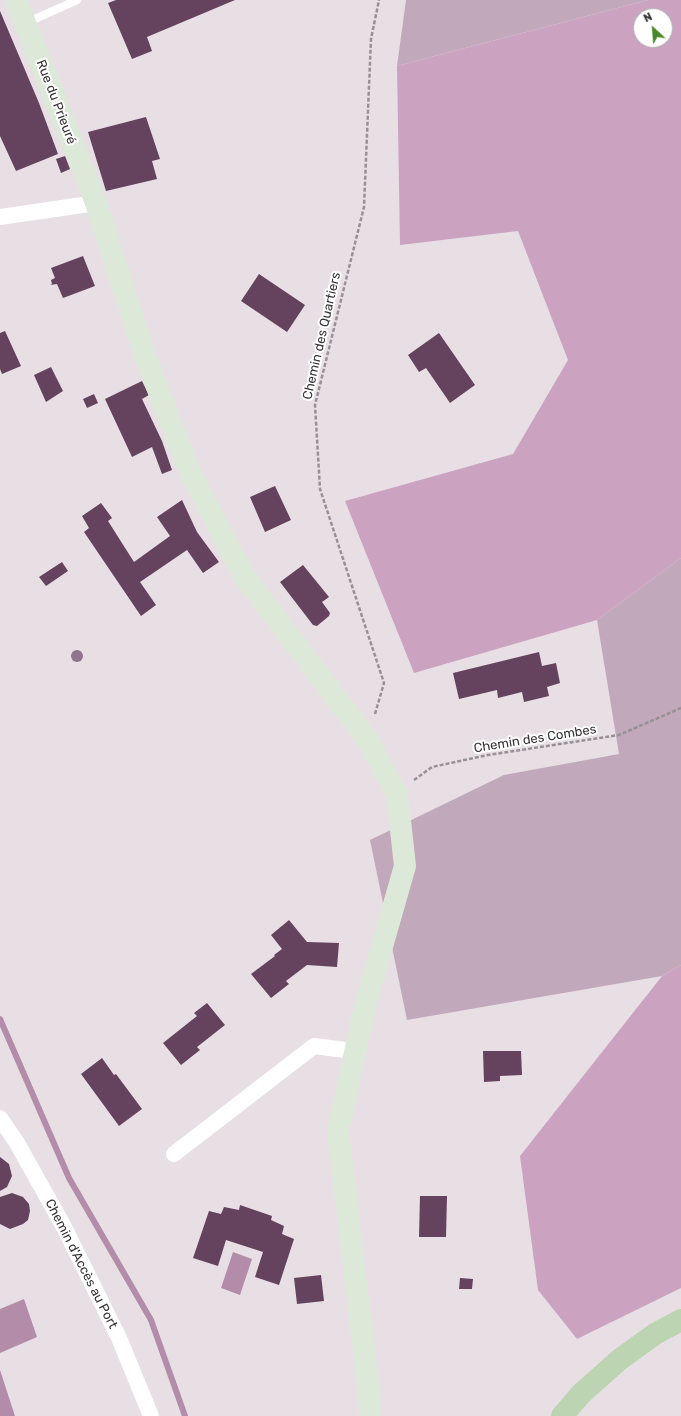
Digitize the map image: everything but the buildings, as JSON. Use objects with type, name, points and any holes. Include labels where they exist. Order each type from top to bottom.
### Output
[{"type":"main road","points":[[562,1416],[581,1394],[619,1360],[655,1334],[681,1320]]},
{"type":"street","name":"Rue du Prieuré","points":[[16,0],[96,203],[145,356],[190,472],[244,576],[367,739],[397,794]]},
{"type":"street","points":[[0,217],[96,203]]},
{"type":"street","points":[[370,1416],[368,1385],[338,1131],[354,1051],[365,1006],[405,866],[397,794]]},
{"type":"street","points":[[174,1154],[314,1046],[354,1051]]},
{"type":"street","name":"Chemin d'Accès au Port","points":[[0,1118],[17,1143],[64,1227],[119,1338],[151,1416]]},
{"type":"lane","points":[[25,24],[77,0]]},
{"type":"path","name":"Chemin des Quartiers","points":[[367,739],[384,683],[320,489],[315,405],[364,207],[372,40],[379,0]]},
{"type":"path","name":"Chemin des Combes","points":[[397,794],[432,767],[488,755],[619,735],[681,708]]},
{"type":"shaded area","points":[[406,0],[648,0],[397,66]]},
{"type":"shaded area","points":[[648,0],[681,0],[681,558],[597,620],[414,673],[345,501],[513,454],[568,360],[518,231],[400,245],[397,66]]},
{"type":"shaded area","points":[[681,558],[681,965],[662,976],[407,1020],[370,840],[504,775],[619,754],[597,620]]},
{"type":"shaded area","points":[[681,965],[681,1288],[577,1339],[538,1290],[520,1156],[662,976]]},
{"type":"shaded area","points":[[233,1252],[252,1259],[240,1295],[221,1288]]},
{"type":"shaded area","points":[[24,1299],[37,1337],[0,1353],[0,1309]]},
{"type":"shaded area","points":[[0,1370],[15,1416],[0,1416]]},
{"type":"waterway","points":[[0,1019],[69,1178],[151,1320],[185,1416]]}]
